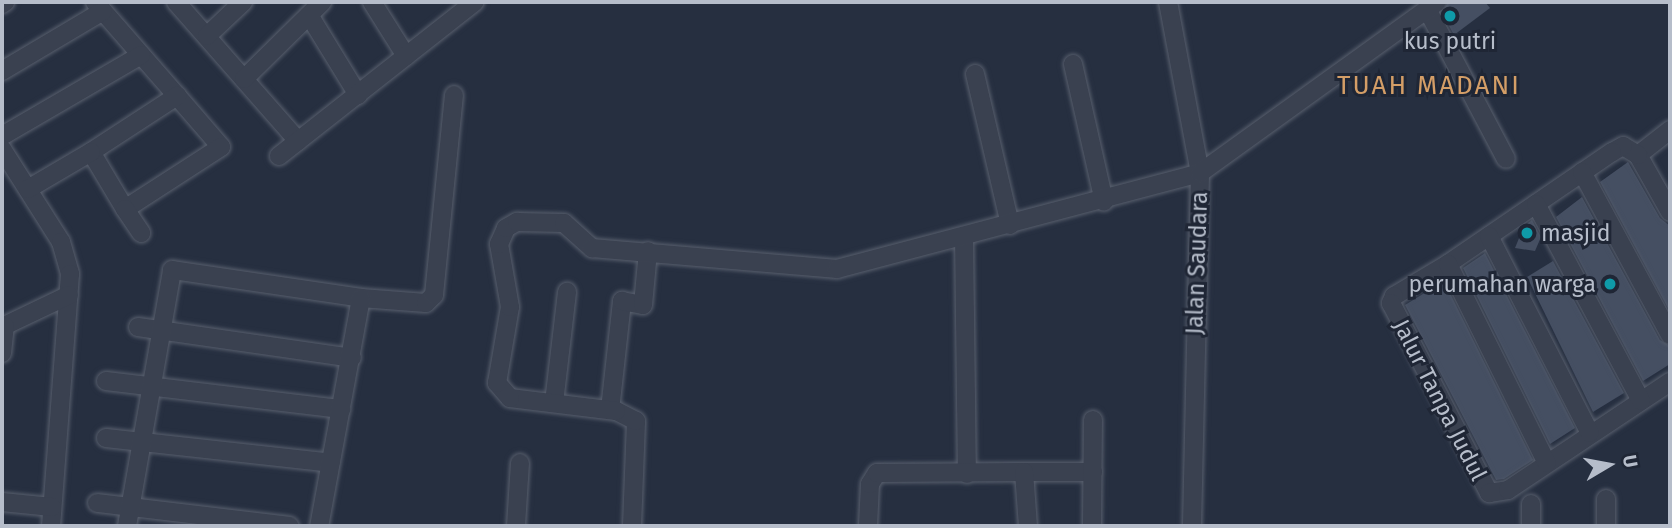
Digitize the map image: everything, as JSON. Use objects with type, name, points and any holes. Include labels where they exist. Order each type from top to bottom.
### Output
[{"type":"street","points":[[176,2],[298,141]]},
{"type":"street","points":[[207,36],[243,2]]},
{"type":"street","points":[[244,79],[322,2]]},
{"type":"street","points":[[372,2],[406,56]]},
{"type":"street","points":[[279,156],[406,56],[452,9],[475,2]]},
{"type":"street","name":"Jalan Saudara","points":[[1168,2],[1200,173],[1192,526]]},
{"type":"street","points":[[2,71],[99,6],[221,147],[125,209]]},
{"type":"street","points":[[632,526],[636,421],[610,410],[510,398],[497,383],[510,307],[499,244],[506,228],[517,222],[564,223],[592,248],[837,269],[1104,202],[1200,173],[1432,6],[1506,159]]},
{"type":"street","points":[[309,15],[358,94]]},
{"type":"street","points":[[2,136],[141,55]]},
{"type":"street","points":[[1073,64],[1104,202]]},
{"type":"street","points":[[975,74],[1010,225]]},
{"type":"street","points":[[127,526],[172,270],[361,298],[426,303],[434,295],[454,95]]},
{"type":"street","points":[[28,189],[177,96]]},
{"type":"street","points":[[1670,130],[1638,155],[1670,212]]},
{"type":"street","name":"Jalur Tanpa Judul","points":[[1638,155],[1623,146],[1582,172],[1448,264],[1394,296],[1394,314],[1489,493],[1507,490],[1670,382]]},
{"type":"street","points":[[2,149],[67,257],[69,295],[51,526]]},
{"type":"street","points":[[91,152],[141,233]]},
{"type":"street","points":[[1582,172],[1670,335]]},
{"type":"street","points":[[1536,204],[1641,401]]},
{"type":"street","points":[[964,236],[967,474]]},
{"type":"street","points":[[1489,236],[1590,433]]},
{"type":"street","points":[[610,410],[622,301],[643,305],[648,251]]},
{"type":"street","points":[[1448,264],[1547,463]]},
{"type":"street","points":[[554,403],[568,292]]},
{"type":"street","points":[[2,353],[3,327],[69,295]]},
{"type":"street","points":[[319,526],[361,298]]},
{"type":"street","points":[[138,327],[352,358]]},
{"type":"street","points":[[106,381],[341,410]]},
{"type":"street","points":[[1092,526],[1093,420]]},
{"type":"street","points":[[106,438],[331,463]]},
{"type":"street","points":[[516,526],[520,463]]},
{"type":"street","points":[[1024,472],[1028,526]]},
{"type":"street","points":[[868,526],[870,484],[877,473],[1093,472]]},
{"type":"street","points":[[1606,499],[1606,526]]},
{"type":"street","points":[[2,502],[52,507]]},
{"type":"street","points":[[97,503],[290,526]]},
{"type":"street","points":[[1531,504],[1531,526]]},
{"type":"building","points":[[1448,2],[1485,2],[1490,8],[1454,35],[1442,13]]},
{"type":"building","points":[[1628,162],[1660,218],[1670,226],[1670,312],[1600,182]]},
{"type":"building","name":"perumahan warga","points":[[1582,197],[1660,340],[1670,346],[1670,364],[1643,381],[1556,217]]},
{"type":"building","name":"masjid","points":[[1532,220],[1541,237],[1535,251],[1515,248],[1524,226]]},
{"type":"building","points":[[1485,253],[1575,428],[1550,444],[1463,268]]},
{"type":"building","points":[[1553,261],[1624,393],[1593,412],[1527,277]]},
{"type":"building","points":[[1444,281],[1533,460],[1504,479],[1496,480],[1405,305]]},
{"type":"place","name":"kus putri","points":[[1450,16]]},
{"type":"place","name":"masjid","points":[[1527,233]]},
{"type":"place","name":"perumahan warga","points":[[1610,284]]},
{"type":"district","name":"TUAH MADANI","points":[[1429,86]]}]
